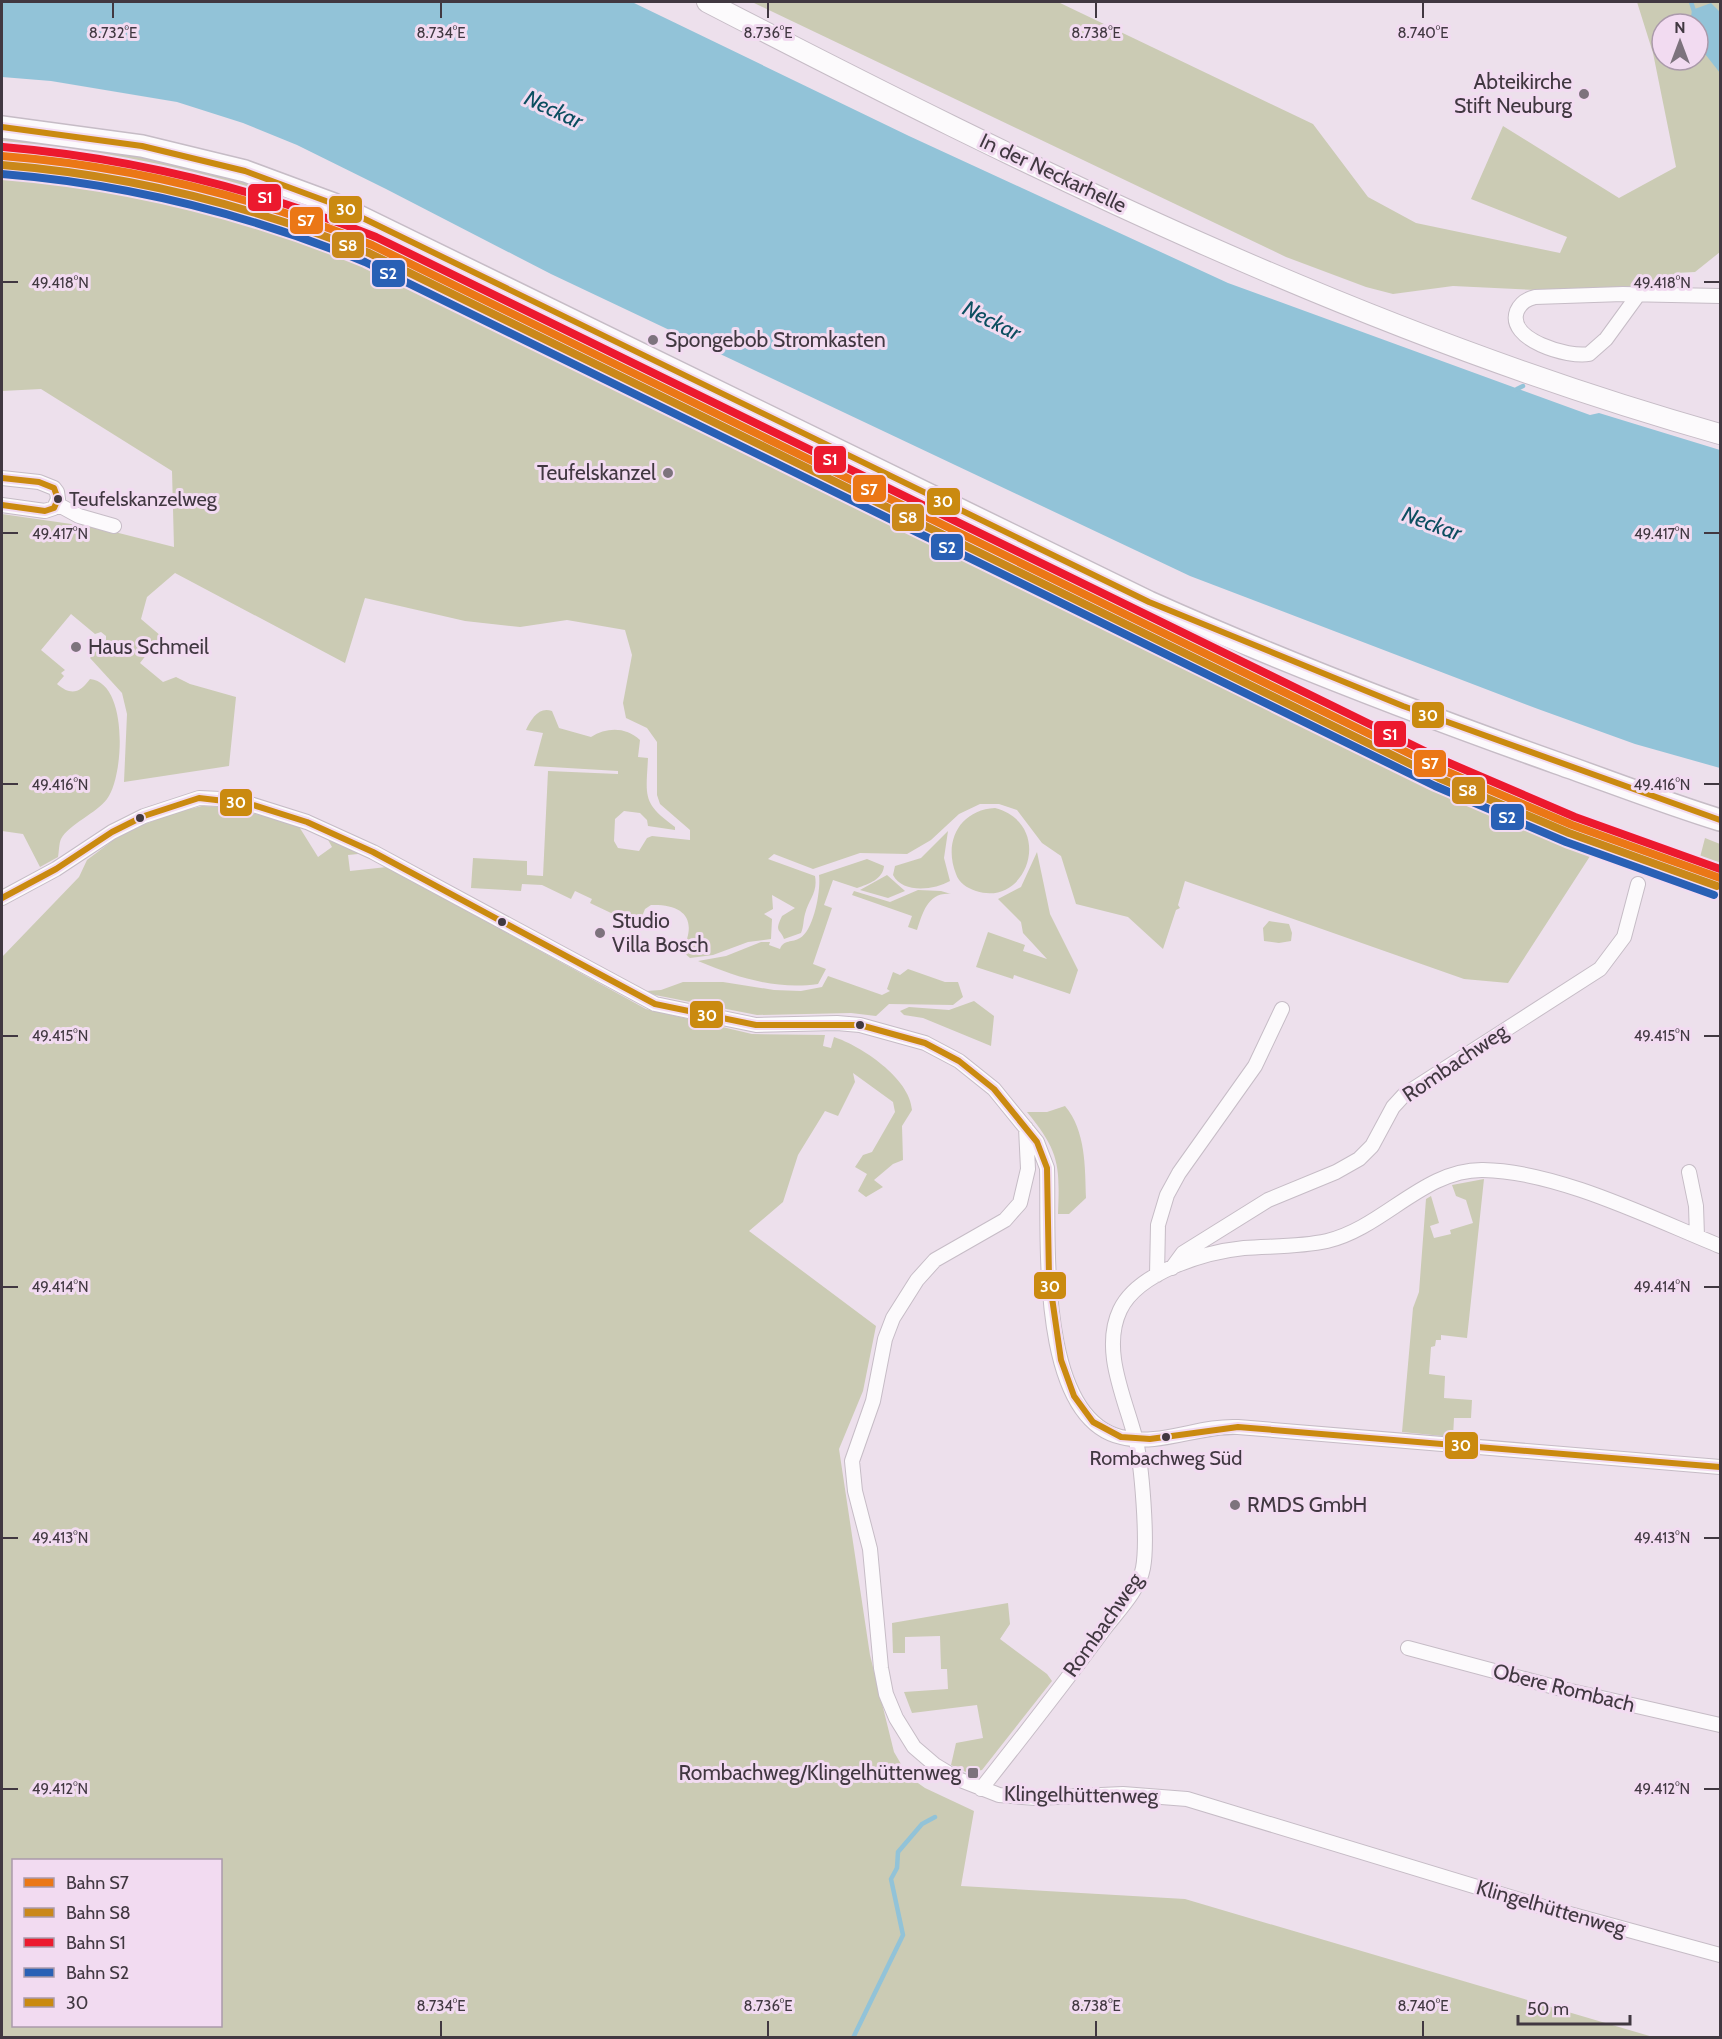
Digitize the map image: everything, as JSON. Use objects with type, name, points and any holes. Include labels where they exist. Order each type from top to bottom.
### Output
[{"type":"main road","name":"In der Neckarhelle","points":[[707,2],[982,140],[1129,209],[1406,328],[1576,390],[1720,434]]},
{"type":"main road","points":[[2,127],[142,146],[245,171],[334,204],[1180,616],[1359,690],[1720,820]]},
{"type":"street","points":[[1638,295],[1606,339],[1594,351],[1584,355],[1559,350],[1522,334],[1516,320],[1522,303],[1535,297],[1638,295],[1720,296]]},
{"type":"street","points":[[2,478],[48,485],[57,492],[57,504]]},
{"type":"street","points":[[2,506],[45,511],[57,504]]},
{"type":"street","points":[[57,504],[79,516],[114,526]]},
{"type":"street","points":[[2,898],[56,869],[112,832],[144,816],[199,798],[221,798],[250,804],[307,822],[372,852],[655,1004],[756,1025],[837,1023],[860,1025],[925,1043],[959,1061],[982,1078],[1043,1150],[1047,1168],[1048,1276],[1055,1338],[1064,1369],[1084,1413],[1096,1427],[1121,1437],[1136,1439],[1238,1426],[1720,1467]]},
{"type":"street","name":"Rombachweg","points":[[981,1789],[1098,1638],[1141,1576],[1144,1547],[1140,1464],[1136,1439],[1114,1360],[1115,1323],[1120,1309],[1136,1289],[1157,1275],[1173,1268],[1183,1252],[1268,1200],[1336,1172],[1359,1159],[1372,1146],[1393,1107],[1404,1095],[1600,969],[1624,937],[1638,884]]},
{"type":"street","points":[[1157,1275],[1158,1225],[1167,1195],[1179,1173],[1255,1066],[1282,1010]]},
{"type":"street","name":"Klingelhüttenweg","points":[[1026,1128],[1028,1169],[1020,1203],[1005,1220],[935,1260],[917,1280],[893,1318],[885,1339],[873,1401],[855,1445],[851,1465],[855,1491],[870,1549],[880,1668],[891,1707],[906,1736],[921,1754],[947,1773],[999,1795],[1035,1798],[1123,1794],[1187,1799],[1533,1904],[1720,1956]]},
{"type":"street","points":[[1173,1268],[1223,1251],[1314,1244],[1343,1236],[1374,1221],[1432,1184],[1459,1173],[1479,1170],[1536,1176],[1720,1246]]},
{"type":"street","points":[[1689,1172],[1696,1206],[1697,1236]]},
{"type":"street","name":"Obere Rombach","points":[[1408,1648],[1562,1689],[1720,1725]]},
{"type":"shaded area","points":[[2,148],[124,165],[286,207],[339,225],[405,254],[855,473],[1216,651],[1432,762],[1548,813],[1651,851],[1720,871],[1720,890],[1594,850],[1410,766],[1157,644],[916,523],[424,289],[2,172]]},
{"type":"green space","points":[[752,2],[1058,2],[1313,124],[1368,197],[1416,223],[1560,253],[1567,237],[1471,199],[1503,126],[1619,198],[1676,167],[1657,72],[1710,72],[1710,12],[1650,12],[1650,43],[1637,2],[1720,2],[1720,252],[1695,272],[1675,273],[1668,285],[1536,290],[1453,286],[1393,294],[1366,287],[1286,257]]},
{"type":"green space","points":[[2,135],[107,149],[184,165],[263,189],[349,222],[339,225],[124,165],[2,148]]},
{"type":"green space","points":[[2,172],[114,186],[212,208],[325,247],[424,289],[916,523],[1333,730],[1594,850],[1508,983],[1464,979],[1185,881],[1178,905],[1180,908],[1176,910],[1163,949],[1128,917],[1076,904],[1061,856],[1042,843],[1017,810],[999,804],[980,804],[959,814],[931,840],[907,854],[860,853],[813,869],[774,854],[768,859],[815,876],[814,891],[801,933],[784,939],[778,930],[778,925],[782,916],[795,908],[772,895],[773,909],[764,914],[772,919],[771,939],[748,942],[713,955],[690,958],[682,951],[689,931],[688,923],[680,911],[672,907],[651,905],[645,909],[641,919],[630,922],[590,903],[592,899],[575,891],[571,899],[542,885],[522,884],[521,891],[471,888],[473,858],[527,861],[527,875],[543,876],[548,771],[618,774],[618,771],[534,766],[543,733],[526,730],[533,718],[543,710],[552,711],[559,728],[591,737],[603,731],[623,731],[640,740],[638,757],[648,758],[648,798],[651,805],[675,827],[675,830],[648,826],[647,820],[640,813],[624,811],[615,819],[614,841],[618,848],[639,851],[647,838],[652,836],[690,840],[690,830],[660,804],[657,795],[657,742],[647,728],[626,718],[623,703],[632,655],[625,630],[567,620],[520,627],[465,621],[365,598],[345,663],[175,573],[147,597],[141,619],[161,636],[140,663],[163,682],[176,677],[190,684],[236,697],[229,766],[124,782],[127,714],[122,693],[90,658],[106,640],[106,636],[101,632],[95,634],[71,614],[41,650],[65,670],[61,673],[64,676],[57,684],[62,688],[71,691],[79,690],[90,679],[103,684],[112,696],[120,732],[117,772],[113,788],[107,799],[65,834],[60,841],[58,857],[40,867],[23,834],[2,831],[2,514],[99,528],[174,547],[172,471],[41,389],[2,391]]},
{"type":"green space","points":[[202,806],[229,807],[298,825],[318,857],[332,847],[327,838],[358,852],[358,854],[348,855],[350,871],[387,867],[646,1009],[752,1034],[825,1035],[823,1046],[831,1048],[834,1037],[870,1056],[894,1075],[903,1086],[912,1110],[902,1126],[903,1160],[893,1164],[874,1180],[883,1187],[866,1197],[858,1191],[867,1174],[855,1167],[863,1155],[872,1152],[895,1112],[893,1102],[853,1073],[855,1082],[838,1116],[825,1111],[798,1155],[783,1202],[749,1231],[876,1326],[863,1391],[839,1449],[870,1655],[894,1752],[908,1776],[925,1788],[974,1811],[961,1886],[1185,1899],[1653,2037],[2,2037],[2,957],[79,877],[87,860],[124,832],[174,813]]},
{"type":"green space","points":[[995,808],[1014,817],[1025,830],[1029,846],[1028,862],[1021,876],[1009,887],[994,893],[976,891],[964,885],[957,877],[953,862],[953,839],[964,821],[972,815]]},
{"type":"green space","points":[[948,831],[944,858],[950,881],[936,887],[911,888],[898,881],[893,875],[895,866],[921,858]]},
{"type":"green space","points":[[1705,838],[1720,844],[1720,871],[1698,865]]},
{"type":"green space","points":[[1037,852],[1050,914],[1078,970],[1070,994],[1014,975],[1013,979],[976,967],[988,932],[1025,945],[1023,951],[1047,959],[1023,933],[1021,922],[998,899],[1021,887]]},
{"type":"green space","points":[[867,859],[884,866],[883,871],[875,880],[857,888],[833,880],[824,905],[832,908],[813,964],[826,969],[818,984],[771,984],[698,961],[726,956],[761,942],[770,942],[769,945],[780,949],[786,942],[800,938],[805,934],[813,919],[818,899],[819,875]]},
{"type":"green space","points":[[887,875],[905,891],[888,898],[860,890]]},
{"type":"green space","points":[[918,890],[951,894],[937,896],[928,904],[917,930],[908,927],[912,916],[852,895],[854,891],[890,902]]},
{"type":"green space","points":[[1269,921],[1289,924],[1292,933],[1291,941],[1279,943],[1264,941],[1263,928]]},
{"type":"green space","points":[[908,969],[945,982],[958,982],[963,997],[953,1005],[889,1004],[876,1016],[851,1013],[757,1015],[655,995],[646,991],[661,990],[683,982],[723,982],[774,990],[801,991],[822,987],[828,976],[882,995],[890,991],[887,989],[893,972],[900,975]]},
{"type":"green space","points":[[974,1001],[994,1016],[991,1046],[923,1018],[904,1015],[900,1011],[909,1007],[949,1010]]},
{"type":"green space","points":[[1065,1106],[1081,1138],[1086,1198],[1069,1214],[1058,1214],[1058,1170],[1055,1159],[1046,1137],[1027,1112],[1047,1112]]},
{"type":"green space","points":[[1484,1179],[1467,1338],[1441,1335],[1441,1340],[1436,1340],[1435,1346],[1431,1347],[1429,1374],[1445,1376],[1444,1398],[1472,1400],[1471,1418],[1454,1418],[1453,1437],[1402,1432],[1413,1308],[1419,1292],[1426,1199],[1431,1196],[1439,1223],[1430,1226],[1434,1238],[1451,1234],[1450,1230],[1473,1223],[1466,1200],[1456,1196],[1452,1185]]},
{"type":"green space","points":[[1008,1603],[1010,1624],[1000,1639],[1047,1674],[1052,1681],[982,1770],[968,1773],[951,1765],[956,1743],[983,1738],[977,1705],[912,1713],[904,1692],[948,1689],[947,1669],[941,1669],[940,1636],[905,1637],[905,1653],[893,1653],[892,1623]]},
{"type":"water","name":"Neckar","points":[[2,2],[632,2],[909,136],[1228,283],[1590,415],[1599,413],[1720,450],[1720,768],[1635,744],[1538,709],[1190,576],[551,274],[297,145],[243,123],[177,102],[51,81],[2,77]]},
{"type":"water","points":[[1711,3],[1720,12],[1720,73],[1710,60],[1710,12],[1692,12]]},
{"type":"waterway","points":[[1691,2],[1694,11]]},
{"type":"waterway","points":[[1517,389],[1523,386]]},
{"type":"waterway","points":[[853,2038],[903,1935],[891,1879],[897,1868],[898,1852],[922,1824],[935,1817]]},
{"type":"rail line","name":"S1","points":[[3,147],[99,159],[192,178],[285,204],[376,237],[1447,762],[1575,817],[1720,869]]},
{"type":"rail line","name":"S7","points":[[2,156],[98,167],[191,186],[282,212],[372,245],[1443,770],[1572,825],[1720,878]]},
{"type":"rail line","name":"S8","points":[[2,165],[96,176],[188,195],[279,220],[369,253],[1439,778],[1569,833],[1717,886]]},
{"type":"rail line","name":"S2","points":[[2,174],[95,185],[187,204],[277,229],[365,262],[1435,786],[1566,842],[1714,895]]},
{"type":"transit line","name":"30","points":[[2,127],[142,146],[245,171],[334,204],[1149,602],[1403,706],[1720,820]]},
{"type":"transit line","name":"30","points":[[2,478],[39,482],[54,488],[58,499],[54,508],[45,511],[2,505]]},
{"type":"transit line","name":"30","points":[[2,898],[56,869],[112,832],[144,816],[199,798],[250,804],[307,822],[373,852],[655,1004],[756,1025],[860,1025],[925,1043],[959,1061],[994,1089],[1037,1142],[1047,1168],[1049,1277],[1061,1360],[1074,1396],[1093,1422],[1121,1437],[1150,1439],[1238,1427],[1720,1467]]},
{"type":"place","name":"Abteikirche Stift Neuburg","points":[[1584,94]]},
{"type":"place","name":"Spongebob Stromkasten","points":[[653,340]]},
{"type":"place","name":"Teufelskanzel","points":[[668,473]]},
{"type":"place","name":"Teufelskanzelweg","points":[[58,499]]},
{"type":"place","name":"Haus Schmeil","points":[[76,647]]},
{"type":"place","name":"Studio Villa Bosch","points":[[600,933]]},
{"type":"place","name":"Rombachweg Süd","points":[[1166,1437]]},
{"type":"place","name":"RMDS GmbH","points":[[1235,1505]]},
{"type":"place","name":"Rombachweg/Klingelhüttenweg","points":[[973,1773]]}]
